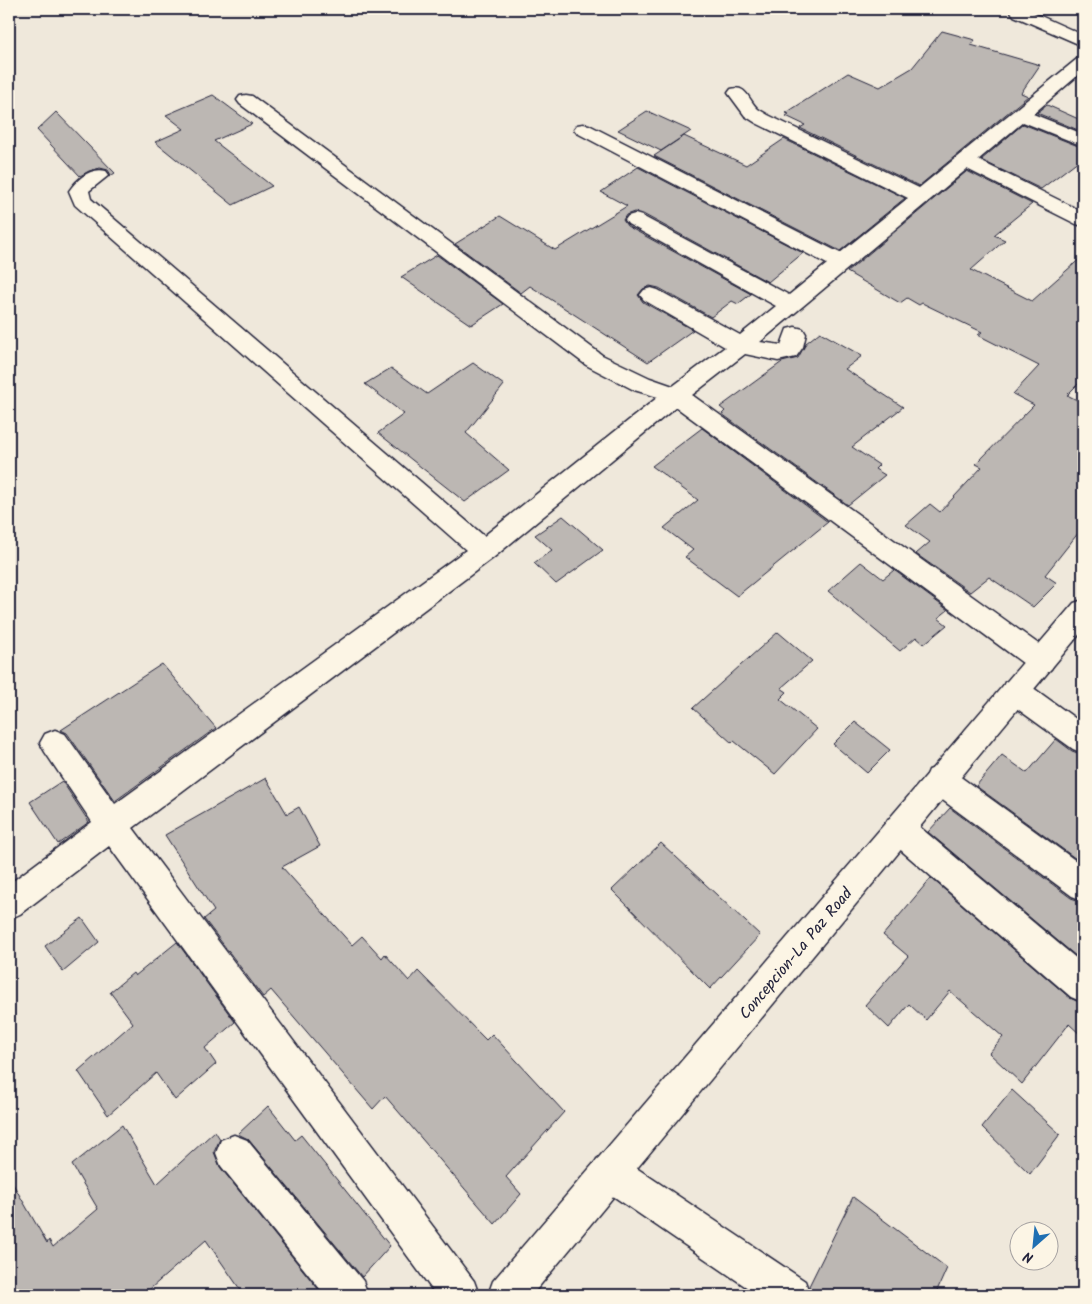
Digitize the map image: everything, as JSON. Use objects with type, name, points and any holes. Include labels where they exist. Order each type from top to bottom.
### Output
[{"type":"street","points":[[1017,9],[1020,13],[1083,41]]},
{"type":"street","points":[[9,903],[484,551],[676,395],[741,346],[840,262],[1083,63]]},
{"type":"street","points":[[737,93],[744,104],[757,116],[922,196]]},
{"type":"street","points":[[246,100],[594,360],[642,384],[676,395],[1041,661]]},
{"type":"street","points":[[1021,115],[1083,141]]},
{"type":"street","points":[[583,129],[840,262]]},
{"type":"street","points":[[965,161],[1083,220]]},
{"type":"street","points":[[99,175],[84,185],[79,191],[82,201],[484,551]]},
{"type":"street","points":[[635,220],[790,305]]},
{"type":"street","points":[[651,295],[741,346],[778,353],[788,352],[792,348],[794,334]]},
{"type":"street","name":"Concepcion-La Paz Road","points":[[506,1295],[1083,611]]},
{"type":"street","points":[[1015,691],[1083,740]]},
{"type":"street","points":[[55,743],[112,825],[460,1295]]},
{"type":"street","points":[[940,780],[1083,885]]},
{"type":"street","points":[[899,829],[1083,984]]},
{"type":"street","points":[[234,1153],[349,1295]]},
{"type":"street","points":[[610,1172],[791,1295]]},
{"type":"building","points":[[942,31],[975,40],[971,45],[1040,65],[1021,93],[1028,96],[919,186],[800,128],[805,125],[786,116],[789,114],[786,113],[848,73],[880,87],[912,68]]},
{"type":"building","points":[[213,95],[252,124],[214,141],[272,186],[233,205],[155,142],[184,129],[166,115]]},
{"type":"building","points":[[1047,105],[1083,121],[1083,132],[1037,113]]},
{"type":"building","points":[[647,111],[691,131],[661,151],[618,130]]},
{"type":"building","points":[[56,112],[115,173],[109,177],[111,175],[108,170],[100,168],[80,176],[37,130]]},
{"type":"building","points":[[1023,124],[1083,148],[1083,157],[1041,189],[981,160]]},
{"type":"building","points":[[684,136],[746,165],[784,139],[905,198],[840,251],[654,156]]},
{"type":"building","points":[[638,167],[803,253],[768,282],[643,214],[634,212],[626,215],[623,220],[627,226],[751,294],[738,304],[732,301],[711,317],[659,288],[650,286],[643,289],[638,295],[643,302],[693,330],[648,362],[530,286],[521,293],[455,244],[500,216],[555,250],[627,206],[601,192]]},
{"type":"building","points":[[967,171],[1032,204],[994,235],[1005,240],[971,270],[1032,301],[1083,256],[1083,379],[1067,395],[1083,403],[1083,527],[1045,575],[1057,583],[1033,607],[989,577],[970,592],[916,554],[930,542],[906,525],[930,504],[940,512],[982,467],[976,464],[1034,405],[1013,394],[1039,366],[978,335],[982,332],[922,303],[919,305],[907,298],[900,303],[847,272]]},
{"type":"building","points":[[437,255],[503,304],[471,325],[401,277]]},
{"type":"building","points":[[820,332],[862,356],[845,369],[903,407],[852,447],[879,465],[875,469],[885,475],[848,505],[722,414],[725,411],[720,407],[782,362],[798,358],[806,343]]},
{"type":"building","points":[[473,363],[504,385],[466,433],[509,470],[465,502],[378,433],[404,414],[365,384],[391,368],[427,394]]},
{"type":"building","points":[[702,428],[828,522],[737,596],[685,557],[693,550],[664,528],[698,500],[652,466]]},
{"type":"building","points":[[563,516],[603,550],[556,584],[534,563],[552,550],[535,535]]},
{"type":"building","points":[[861,562],[883,579],[894,570],[948,610],[938,618],[947,625],[924,644],[916,637],[900,651],[828,591]]},
{"type":"building","points":[[778,632],[812,661],[781,688],[787,692],[780,699],[817,729],[775,774],[734,741],[732,743],[693,708]]},
{"type":"building","points":[[162,664],[216,728],[115,801],[67,733],[61,730]]},
{"type":"building","points":[[855,722],[890,750],[867,773],[833,744]]},
{"type":"building","points":[[1056,739],[1072,751],[1083,755],[1083,864],[976,786],[1002,755],[1027,773]]},
{"type":"building","points":[[266,778],[287,814],[299,807],[320,846],[282,867],[352,945],[362,936],[382,958],[385,954],[409,981],[418,971],[486,1040],[492,1034],[564,1112],[506,1177],[521,1194],[495,1224],[385,1096],[373,1109],[271,990],[263,997],[204,919],[214,911],[165,835]]},
{"type":"building","points":[[62,781],[89,822],[58,844],[30,802]]},
{"type":"building","points":[[950,808],[1071,898],[1083,902],[1083,962],[928,832]]},
{"type":"building","points":[[661,843],[760,935],[710,989],[612,890]]},
{"type":"building","points":[[931,878],[1070,998],[1083,1004],[1083,1037],[1069,1024],[1022,1084],[989,1053],[1003,1037],[950,991],[926,1020],[909,1004],[889,1028],[865,1005],[908,956],[883,935]]},
{"type":"building","points":[[82,918],[99,942],[63,972],[45,946]]},
{"type":"building","points":[[177,942],[235,1022],[205,1048],[216,1064],[175,1100],[156,1073],[108,1115],[78,1071],[133,1023],[110,992],[133,973],[135,976]]},
{"type":"building","points":[[1012,1090],[1060,1134],[1030,1174],[982,1127]]},
{"type":"building","points":[[268,1106],[295,1140],[301,1135],[390,1246],[362,1277],[248,1139],[238,1134]]},
{"type":"building","points":[[122,1125],[157,1184],[215,1131],[220,1139],[214,1152],[220,1167],[323,1295],[244,1295],[206,1240],[143,1295],[14,1295],[9,1285],[9,1177],[47,1243],[49,1240],[53,1247],[98,1209],[72,1165]]},
{"type":"building","points":[[853,1197],[947,1268],[935,1295],[812,1295],[809,1286]]}]
